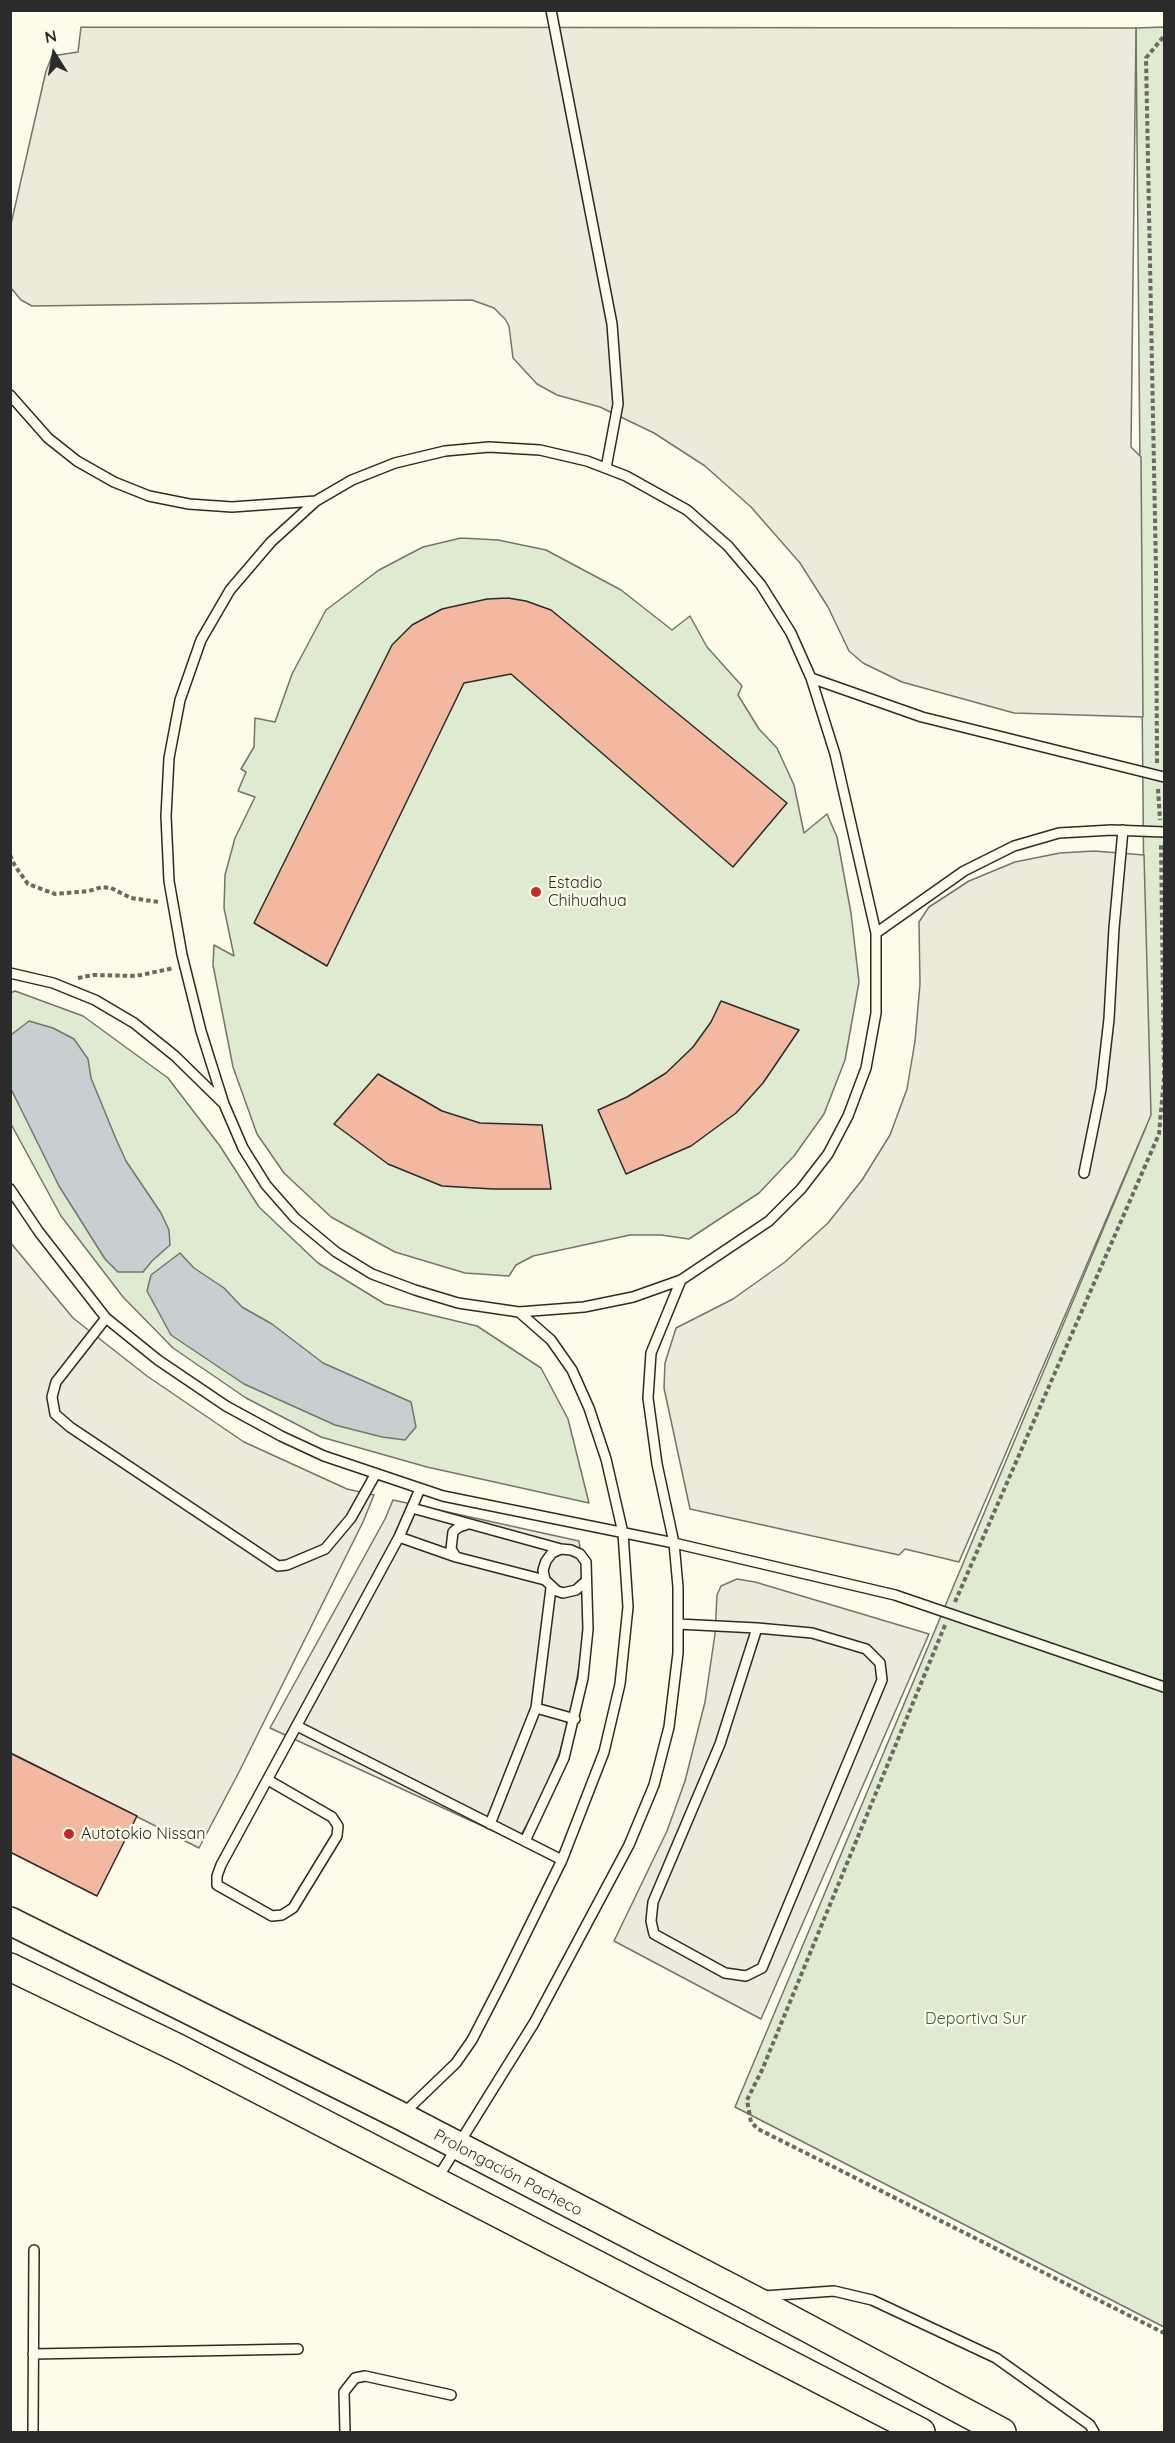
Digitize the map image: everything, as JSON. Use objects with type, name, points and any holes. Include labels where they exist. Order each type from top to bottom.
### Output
[{"type":"main road","name":"Prolongación Pacheco","points":[[10,1921],[401,2116],[751,2298],[1002,2433]]},
{"type":"main road","points":[[14,1971],[178,2048],[921,2433]]},
{"type":"lane","points":[[551,10],[612,324],[618,404],[606,468]]},
{"type":"lane","points":[[10,395],[48,438],[77,461],[114,482],[149,496],[189,504],[232,507],[316,501]]},
{"type":"lane","points":[[489,447],[540,450],[606,468],[626,476],[687,510],[728,546],[761,585],[791,633],[811,678],[835,754],[876,933],[876,1013],[866,1068],[848,1116],[828,1154],[801,1189],[769,1221],[681,1280],[633,1297],[594,1305],[519,1312],[458,1303],[372,1274],[336,1252],[295,1218],[266,1185],[243,1148],[224,1104],[201,1031],[185,965],[169,881],[166,816],[169,758],[180,700],[201,640],[230,590],[270,542],[316,501],[352,480],[395,463],[445,451],[489,447]]},
{"type":"lane","points":[[811,678],[922,717],[1161,776]]},
{"type":"lane","points":[[1084,1173],[1101,1089],[1109,1019],[1123,830]]},
{"type":"lane","points":[[876,933],[963,872],[1014,846],[1059,833],[1163,831]]},
{"type":"lane","points":[[10,973],[54,983],[94,1000],[134,1023],[175,1056],[224,1104]]},
{"type":"lane","points":[[10,1189],[39,1232],[106,1318],[158,1360],[226,1406],[324,1456],[443,1496],[674,1543],[895,1595],[1164,1687]]},
{"type":"lane","points":[[435,2181],[534,2023],[629,1845],[654,1785],[669,1726],[678,1653],[678,1624],[674,1543],[657,1464],[648,1398],[651,1353],[681,1280]]},
{"type":"lane","points":[[401,2116],[456,2062],[472,2040],[562,1860],[604,1752],[620,1684],[628,1607],[623,1533],[606,1459],[572,1370],[551,1340],[519,1312]]},
{"type":"lane","points":[[106,1318],[56,1382],[52,1398],[56,1414],[70,1427],[278,1566],[287,1565],[325,1549],[351,1518],[375,1474]]},
{"type":"lane","points":[[268,1780],[332,1816],[338,1826],[337,1836],[293,1908],[282,1915],[272,1916],[217,1885],[217,1876],[268,1780],[399,1537],[420,1488]]},
{"type":"lane","points":[[412,1508],[571,1550],[580,1554],[586,1562],[588,1629],[583,1678],[575,1719],[564,1758],[525,1841]]},
{"type":"lane","points":[[456,1557],[451,1549],[453,1532],[468,1524]]},
{"type":"lane","points":[[399,1537],[456,1557],[548,1584],[563,1593],[576,1590],[586,1581]]},
{"type":"lane","points":[[490,1824],[536,1708],[548,1584],[543,1570],[552,1553],[561,1549]]},
{"type":"lane","points":[[678,1624],[757,1628],[812,1633],[866,1649],[880,1663],[882,1680],[762,1968],[746,1976],[725,1973],[654,1934],[651,1921],[653,1902],[720,1744],[757,1628]]},
{"type":"lane","points":[[536,1708],[575,1719]]},
{"type":"lane","points":[[297,1726],[562,1860]]},
{"type":"lane","points":[[33,2433],[34,2250]]},
{"type":"lane","points":[[751,2298],[834,2291],[872,2300],[996,2358],[1090,2425],[1094,2433]]},
{"type":"lane","points":[[33,2354],[298,2349]]},
{"type":"lane","points":[[345,2433],[344,2392],[355,2378],[365,2376],[451,2396]]},
{"type":"path","points":[[1164,36],[1146,58],[1163,831],[1164,1078],[1159,1134],[950,1614],[762,2070],[747,2100],[751,2122],[758,2129],[1164,2333]]},
{"type":"path","points":[[10,855],[28,884],[55,894],[89,891],[102,887],[111,888],[131,898],[174,903]]},
{"type":"path","points":[[54,983],[93,975],[136,976],[185,965]]},
{"type":"green space","name":"Deportiva Sur","points":[[1164,27],[1164,2327],[735,2107],[1146,1127],[1136,28]]},
{"type":"green space","name":"Estadio Chihuahua","points":[[461,538],[498,540],[546,550],[621,590],[672,630],[690,616],[707,647],[742,686],[738,695],[759,729],[777,748],[794,785],[804,833],[827,814],[837,837],[851,913],[859,982],[845,1060],[824,1114],[794,1156],[759,1193],[689,1239],[661,1235],[630,1235],[533,1256],[516,1265],[509,1276],[465,1273],[395,1252],[331,1217],[284,1173],[257,1134],[233,1067],[213,965],[214,945],[234,956],[224,908],[225,875],[235,838],[255,797],[238,791],[246,772],[241,769],[254,747],[255,718],[275,722],[292,674],[326,610],[379,570],[423,547]]},
{"type":"green space","points":[[15,991],[83,1016],[168,1078],[220,1146],[259,1207],[318,1263],[385,1304],[477,1326],[541,1368],[568,1419],[589,1503],[427,1467],[321,1437],[246,1398],[173,1348],[123,1297],[61,1216],[11,1124],[10,993]]},
{"type":"shaded area","points":[[81,27],[1136,28],[1131,447],[1141,457],[1143,717],[1014,713],[902,682],[863,663],[849,651],[828,607],[800,563],[751,507],[705,466],[654,433],[600,407],[557,395],[537,384],[513,358],[509,326],[494,308],[472,300],[32,306],[21,300],[11,288],[11,224],[46,71],[52,56],[78,52]]},
{"type":"shaded area","points":[[1094,851],[1144,855],[1151,1115],[959,1562],[905,1549],[899,1555],[690,1509],[664,1388],[665,1363],[676,1328],[733,1299],[785,1262],[828,1223],[862,1180],[890,1135],[907,1089],[915,1041],[920,984],[919,922],[929,907],[969,881],[1015,862],[1060,853]]},
{"type":"shaded area","points":[[29,1021],[53,1028],[74,1039],[88,1059],[91,1078],[126,1161],[161,1213],[169,1230],[170,1245],[143,1272],[118,1272],[105,1259],[59,1186],[11,1089],[11,1035]]},
{"type":"shaded area","points":[[10,1242],[73,1318],[147,1376],[244,1442],[347,1489],[374,1495],[363,1522],[199,1848],[11,1753]]},
{"type":"shaded area","points":[[180,1253],[194,1268],[224,1288],[242,1307],[272,1324],[323,1363],[411,1402],[416,1427],[405,1440],[382,1437],[335,1425],[244,1384],[171,1335],[147,1291],[151,1275]]},
{"type":"shaded area","points":[[393,1500],[579,1541],[584,1579],[582,1651],[571,1711],[560,1752],[542,1797],[517,1842],[270,1728],[385,1519]]},
{"type":"shaded area","points":[[737,1579],[755,1582],[929,1634],[761,2019],[614,1941],[667,1831],[685,1781],[705,1702],[715,1634],[717,1595],[721,1586]]},
{"type":"building","points":[[508,598],[526,601],[551,610],[787,803],[733,867],[511,674],[464,683],[327,966],[254,923],[392,645],[412,625],[442,609],[487,599]]},
{"type":"building","points":[[721,1001],[799,1030],[763,1083],[736,1113],[691,1146],[626,1174],[598,1110],[627,1097],[666,1073],[693,1047],[711,1022]]},
{"type":"building","points":[[378,1074],[442,1111],[480,1123],[542,1125],[551,1189],[442,1186],[388,1164],[334,1124]]},
{"type":"building","name":"Autotokio Nissan","points":[[10,1753],[137,1816],[97,1896],[10,1852]]},
{"type":"place","name":"Estadio Chihuahua","points":[[536,892]]},
{"type":"place","name":"Autotokio Nissan","points":[[69,1834]]}]
